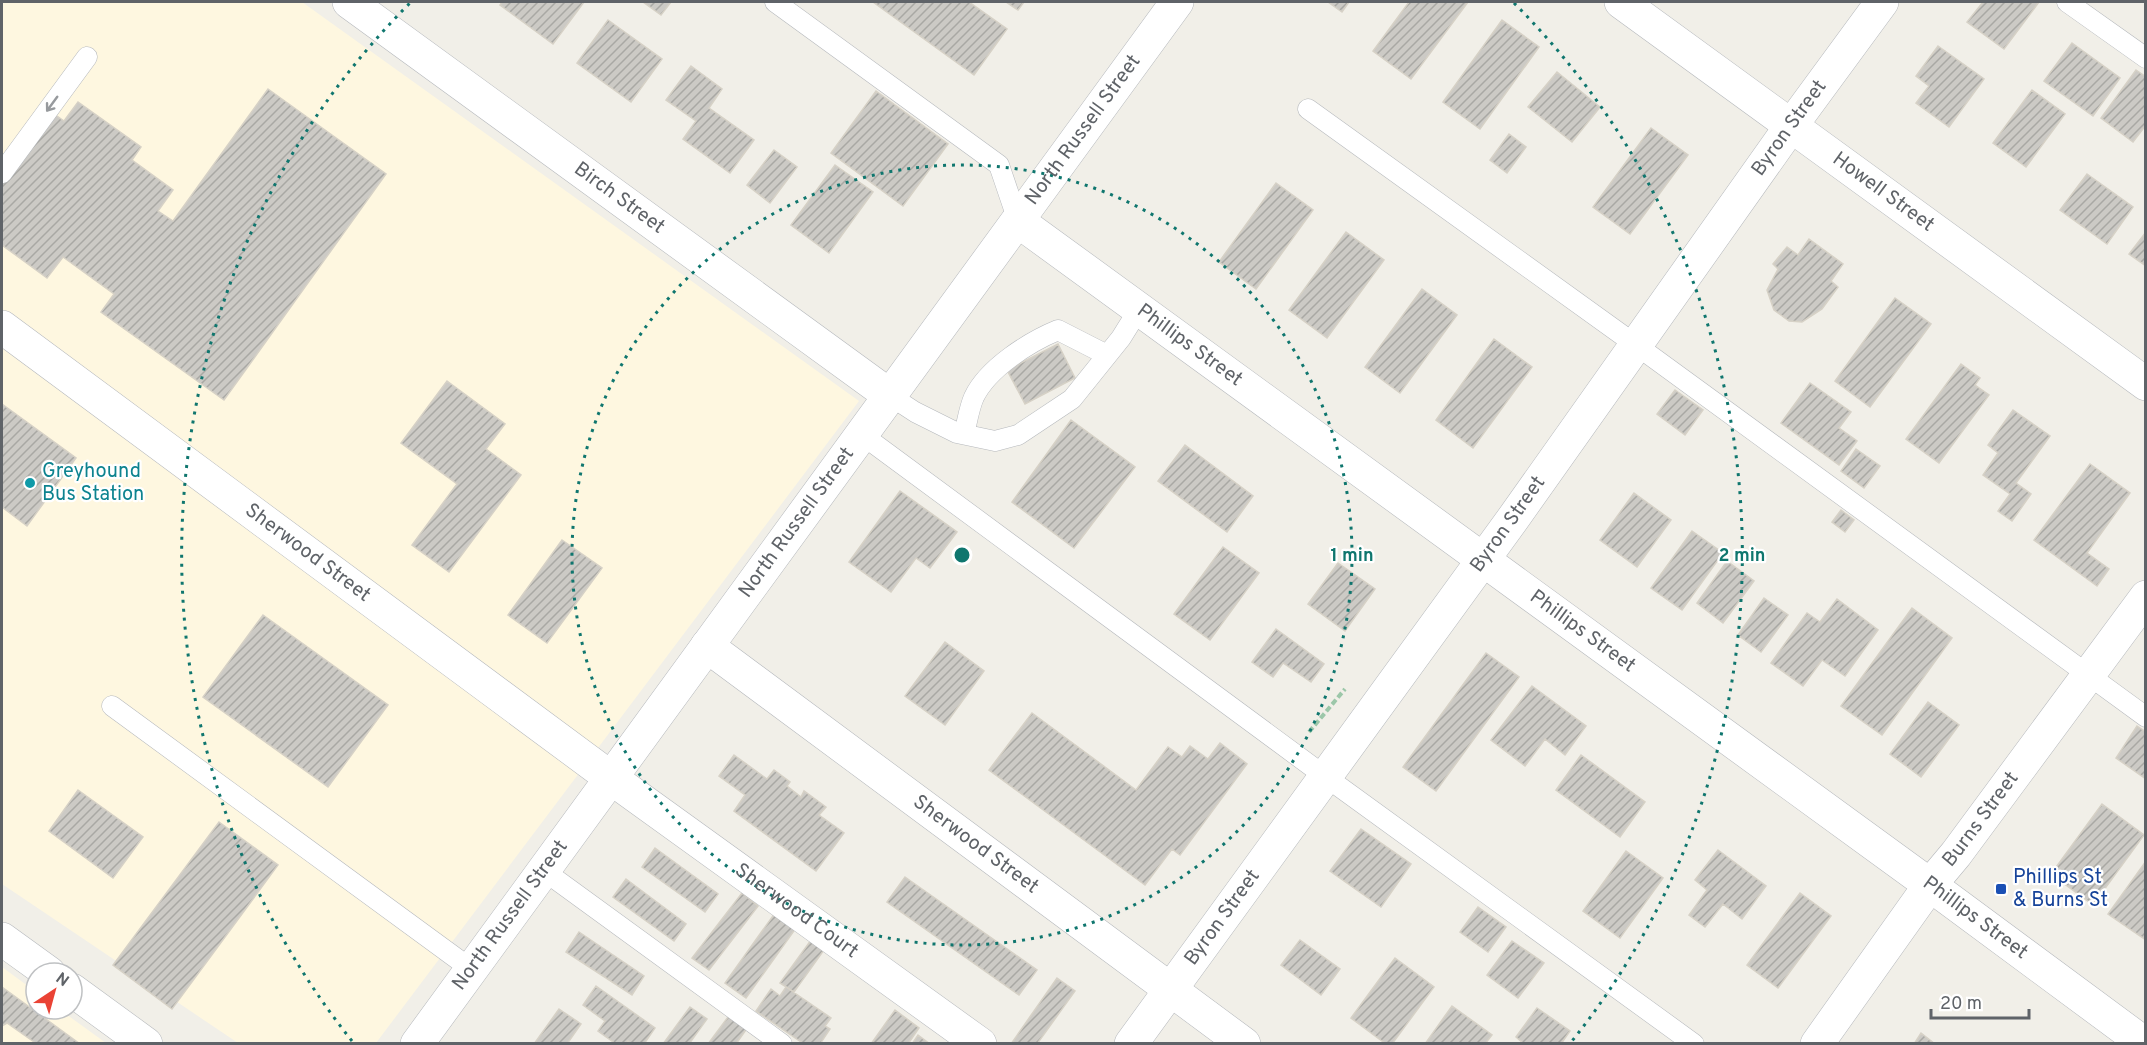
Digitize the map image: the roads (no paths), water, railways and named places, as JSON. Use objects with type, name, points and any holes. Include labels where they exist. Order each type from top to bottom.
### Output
[{"type":"street","name":"Birch Street","points":[[349,2],[890,395]]},
{"type":"street","name":"North Russell Street","points":[[417,1044],[1177,2]]},
{"type":"street","name":"Howell Street","points":[[1622,2],[2145,384]]},
{"type":"street","name":"Byron Street","points":[[1131,1044],[1484,559],[1791,126],[1882,2]]},
{"type":"street","name":"Phillips Street","points":[[1018,221],[1484,559],[2145,1044]]},
{"type":"street","name":"Sherwood Street","points":[[2,327],[611,778]]},
{"type":"street","name":"Burns Street","points":[[1817,1044],[1930,885],[1956,854],[2145,597]]},
{"type":"street","name":"Sherwood Street","points":[[707,646],[1244,1044]]},
{"type":"street","name":"Sherwood Court","points":[[611,778],[980,1044]]},
{"type":"street","points":[[2,939],[32,961]]},
{"type":"street","points":[[84,999],[146,1044]]},
{"type":"lane","points":[[775,2],[999,165],[1018,221]]},
{"type":"lane","points":[[2067,2],[2145,58]]},
{"type":"lane","points":[[2,173],[87,57]]},
{"type":"lane","points":[[1308,110],[1636,345],[2145,717]]},
{"type":"lane","points":[[890,395],[915,412],[957,433],[995,441],[1018,435],[1072,399],[1121,338],[1139,309]]},
{"type":"lane","points":[[964,434],[974,397],[993,372],[1037,339],[1058,330],[1107,355]]},
{"type":"lane","points":[[861,434],[1326,777],[1694,1044]]},
{"type":"lane","points":[[112,706],[471,969]]},
{"type":"lane","points":[[543,870],[782,1044]]},
{"type":"place","name":"Greyhound Bus Station","points":[[30,483]]},
{"type":"place","name":"Phillips St & Burns St","points":[[2001,889]]}]
